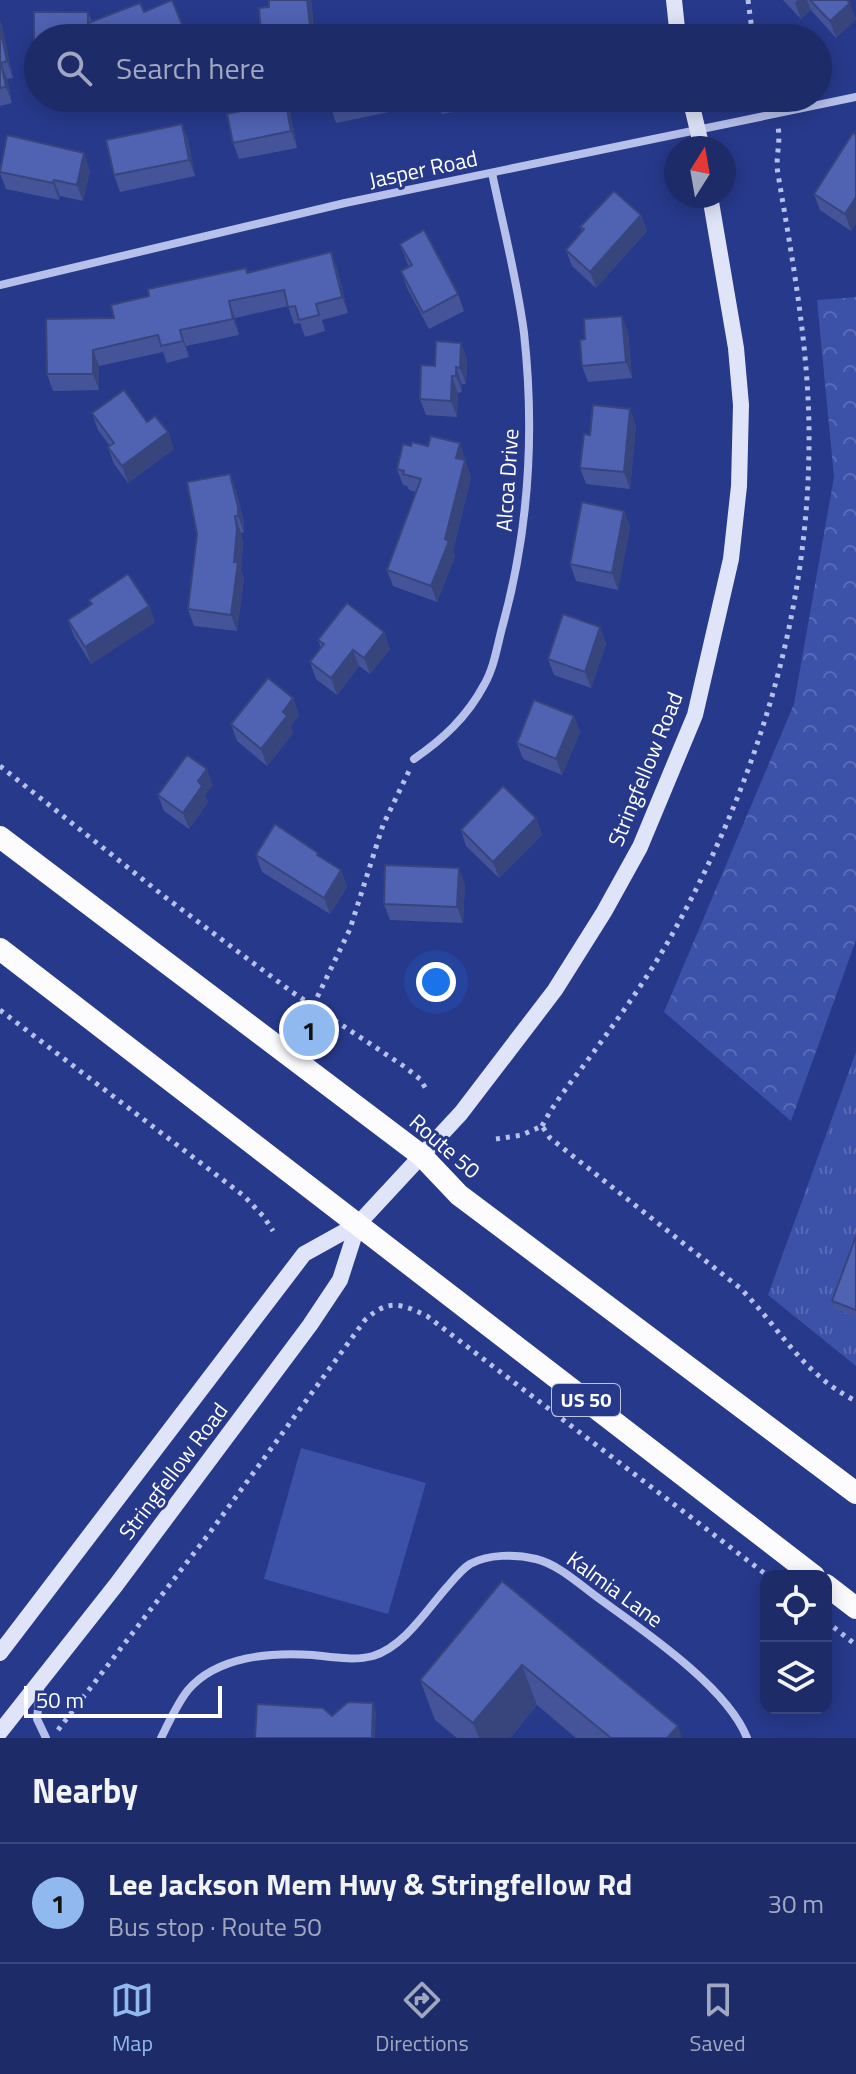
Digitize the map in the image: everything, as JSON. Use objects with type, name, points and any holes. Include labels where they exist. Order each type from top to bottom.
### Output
[{"type":"highway","name":"Route 50","points":[[0,837],[422,1156],[459,1195],[856,1493]]},
{"type":"highway","name":"US 50","points":[[0,949],[806,1570]]},
{"type":"highway","points":[[832,1590],[856,1608]]},
{"type":"main road","points":[[674,0],[677,24]]},
{"type":"main road","points":[[694,112],[700,136]]},
{"type":"main road","name":"Stringfellow Road","points":[[0,1653],[304,1254],[358,1224],[461,1113],[555,990],[640,847],[695,715],[731,559],[739,486],[741,405],[736,348],[712,208]]},
{"type":"main road","name":"Stringfellow Road","points":[[0,1732],[107,1596],[310,1325],[340,1280],[358,1224]]},
{"type":"street","name":"Jasper Road","points":[[832,102],[856,97]]},
{"type":"street","name":"Jasper Road","points":[[0,285],[345,203],[782,112]]},
{"type":"street","name":"Alcoa Drive","points":[[414,759],[442,740],[466,715],[485,685],[512,593],[524,529],[530,462],[530,395],[523,330],[492,173]]},
{"type":"street","name":"Kalmia Lane","points":[[161,1738],[188,1690],[204,1675],[249,1658],[275,1655],[355,1658],[374,1655],[400,1641],[469,1565],[490,1557],[535,1559],[555,1567],[640,1628],[712,1690],[730,1709],[747,1738]]},
{"type":"street","points":[[46,1738],[36,1711],[38,1694],[53,1662]]},
{"type":"path","points":[[748,0],[751,24]]},
{"type":"path","points":[[313,1006],[350,929],[385,819],[414,759]]},
{"type":"path","points":[[0,766],[165,897],[313,1006],[405,1067],[420,1079],[426,1089]]},
{"type":"path","points":[[0,1010],[244,1196],[273,1231]]},
{"type":"path","points":[[496,1139],[522,1135],[542,1126],[550,1138],[740,1288],[762,1310],[794,1354],[813,1372],[856,1401]]},
{"type":"path","points":[[58,1730],[211,1531],[365,1320],[378,1308],[395,1304],[427,1316],[760,1570]]},
{"type":"path","points":[[832,1626],[856,1645]]},
{"type":"green space","points":[[856,297],[856,940],[791,1121],[664,1012],[794,704],[834,477],[817,300]]},
{"type":"green space","points":[[856,1052],[856,1366],[768,1295]]},
{"type":"green space","points":[[301,1448],[426,1483],[388,1614],[264,1579]]},
{"type":"building","points":[[172,0],[182,24],[34,24],[34,12],[88,12],[88,23],[140,3],[144,12]]},
{"type":"building","points":[[269,0],[307,0],[310,24],[260,24],[259,8],[269,7]]},
{"type":"building","points":[[810,0],[847,0],[850,3],[830,21]]},
{"type":"building","points":[[0,28],[7,61],[1,63],[6,87],[0,88]]},
{"type":"building","points":[[288,112],[291,131],[233,143],[227,114]]},
{"type":"building","points":[[182,124],[189,160],[114,175],[106,140]]},
{"type":"building","points":[[853,133],[856,135],[856,197],[845,214],[814,194]]},
{"type":"building","points":[[7,135],[84,153],[77,185],[0,172]]},
{"type":"building","points":[[614,191],[641,215],[590,272],[566,250],[584,229],[580,227]]},
{"type":"building","points":[[424,230],[458,294],[423,313],[401,271],[412,265],[400,244]]},
{"type":"building","points":[[331,252],[342,297],[316,304],[319,315],[299,320],[295,306],[288,307],[284,290],[229,301],[233,319],[180,330],[183,341],[161,346],[158,335],[93,350],[93,374],[47,374],[46,319],[114,318],[111,305],[149,296],[148,289],[246,268],[247,273]]},
{"type":"building","points":[[622,316],[626,362],[582,366],[580,340],[585,339],[584,319]]},
{"type":"building","points":[[436,341],[461,343],[460,368],[456,367],[456,376],[452,376],[451,401],[420,399],[421,365],[435,366]]},
{"type":"building","points":[[124,390],[147,422],[155,416],[168,432],[122,466],[108,447],[114,443],[92,413]]},
{"type":"building","points":[[593,405],[630,409],[624,472],[580,468],[584,434],[590,435]]},
{"type":"building","points":[[431,436],[460,443],[456,458],[465,460],[445,539],[449,541],[431,586],[387,570],[421,479],[397,469],[403,444],[411,446],[412,442],[428,446]]},
{"type":"building","points":[[230,474],[238,507],[234,562],[238,562],[231,615],[188,609],[197,534],[187,482]]},
{"type":"building","points":[[582,502],[624,511],[612,573],[570,564]]},
{"type":"building","points":[[128,574],[149,606],[85,647],[68,620],[92,604],[89,600]]},
{"type":"building","points":[[347,603],[384,632],[364,658],[353,650],[331,678],[310,662],[324,644],[318,640]]},
{"type":"building","points":[[563,614],[600,627],[585,672],[548,659]]},
{"type":"building","points":[[268,678],[293,698],[283,712],[287,716],[261,749],[231,724]]},
{"type":"building","points":[[534,700],[574,716],[556,759],[517,743]]},
{"type":"building","points":[[187,755],[207,769],[198,781],[202,786],[183,813],[158,795]]},
{"type":"building","points":[[503,786],[536,818],[493,862],[461,830]]},
{"type":"building","points":[[275,824],[341,870],[324,898],[256,855]]},
{"type":"building","points":[[385,865],[459,868],[457,907],[384,904]]},
{"type":"building","points":[[856,1236],[856,1310],[832,1301]]},
{"type":"building","points":[[502,1581],[678,1726],[667,1738],[611,1738],[522,1665],[473,1723],[420,1680]]},
{"type":"building","points":[[348,1702],[373,1703],[372,1738],[255,1738],[257,1704],[323,1708],[332,1716]]},
{"type":"place","name":"Lee Jackson Mem Hwy & Stringfellow Rd","points":[[309,1030]]}]
